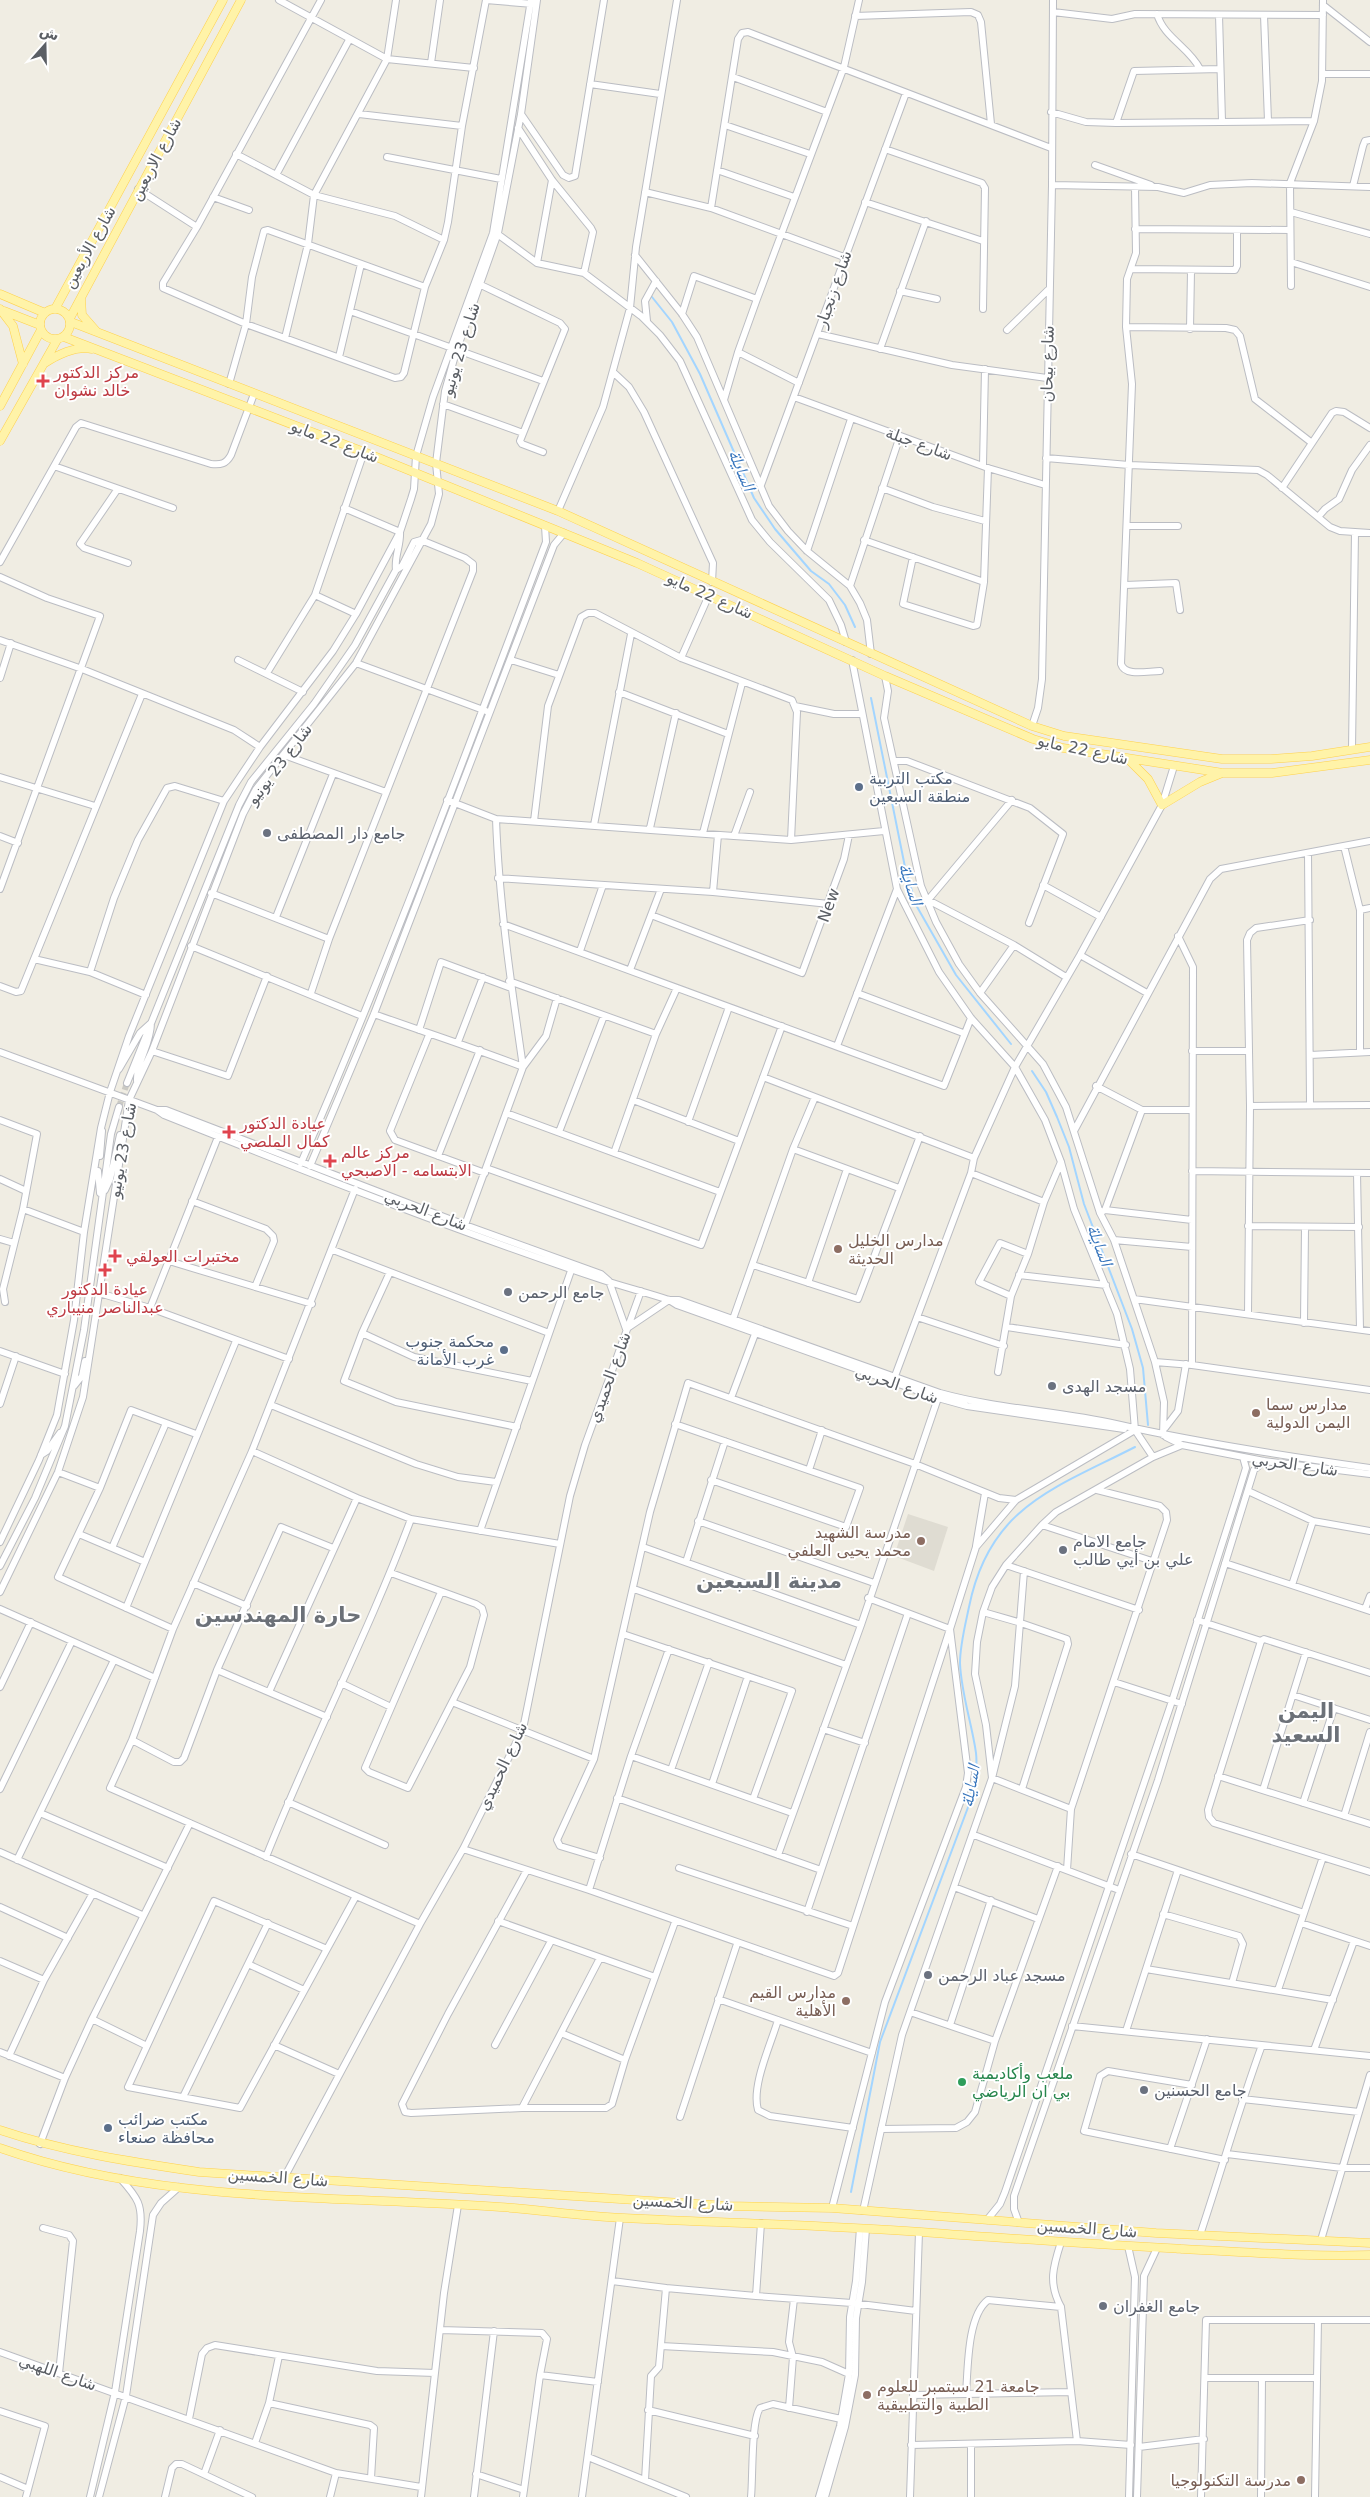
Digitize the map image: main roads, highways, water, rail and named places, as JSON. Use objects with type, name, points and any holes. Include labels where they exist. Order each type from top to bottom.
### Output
[{"type":"main road","name":"شارع الأربعين","points":[[55,309],[223,0]]},
{"type":"main road","name":"شارع الاربعين","points":[[70,320],[81,293],[241,0]]},
{"type":"main road","points":[[81,293],[82,315],[101,336]]},
{"type":"main road","points":[[0,294],[45,313],[55,309],[62,311],[70,320],[70,330],[61,338],[43,364],[0,440]]},
{"type":"main road","points":[[0,309],[41,328],[46,336],[61,338]]},
{"type":"main road","points":[[0,309],[13,326],[23,364]]},
{"type":"main road","points":[[0,406],[41,328],[45,313]]},
{"type":"main road","name":"شارع 22 مايو","points":[[70,320],[101,336],[558,511],[1032,726],[1064,736],[1176,754],[1222,759],[1270,759],[1312,756],[1370,747]]},
{"type":"main road","name":"شارع 22 مايو","points":[[61,338],[104,351],[364,452],[564,533],[709,595],[885,676],[1033,739],[1063,748],[1223,773],[1272,773],[1370,760]]},
{"type":"main road","points":[[43,364],[58,354],[84,348],[104,351]]},
{"type":"main road","points":[[846,642],[852,660]]},
{"type":"main road","points":[[871,654],[885,676]]},
{"type":"main road","points":[[1174,766],[1176,754]]},
{"type":"main road","points":[[1128,759],[1148,779],[1162,805],[1200,782],[1223,773]]},
{"type":"main road","name":"شارع الخمسين","points":[[0,2130],[40,2144],[116,2160],[199,2172],[728,2206],[832,2208],[1156,2233],[1370,2243]]},
{"type":"main road","name":"شارع الخمسين","points":[[0,2148],[33,2160],[119,2178],[279,2196],[498,2207],[620,2218],[863,2228],[1157,2248],[1318,2256],[1370,2255]]},
{"type":"main road","points":[[498,2191],[498,2207]]},
{"type":"main road","points":[[728,2206],[728,2222]]},
{"type":"main road","points":[[1156,2233],[1157,2248]]},
{"type":"waterway","name":"السايلة","points":[[652,297],[672,322],[700,374],[754,498],[775,529],[811,571],[829,584],[845,605],[855,627]]},
{"type":"waterway","name":"السايلة","points":[[871,698],[905,867],[916,905],[956,975],[1011,1044]]},
{"type":"waterway","name":"السايلة","points":[[1032,1071],[1046,1092],[1069,1147],[1084,1204],[1132,1329],[1143,1368],[1148,1425]]},
{"type":"waterway","name":"السايلة","points":[[851,2192],[880,2042],[970,1802],[974,1784],[976,1753],[962,1686],[960,1663],[964,1628],[979,1573],[992,1546],[1009,1524],[1029,1505],[1077,1476],[1135,1447]]},
{"type":"tunnel","points":[[119,1107],[127,1083]]},
{"type":"place","name":"مركز الدكتور خالد نشوان","points":[[43,381]]},
{"type":"place","name":"مكتب التربية منطقة السبعين","points":[[859,787]]},
{"type":"place","name":"جامع دار المصطفى","points":[[267,833]]},
{"type":"place","name":"عيادة الدكتور كمال الملصي","points":[[229,1132]]},
{"type":"place","name":"مركز عالم الابتسامه - الاصبحي","points":[[330,1161]]},
{"type":"place","name":"مدارس الخليل الحديثة","points":[[838,1249]]},
{"type":"place","name":"مختبرات العولقي","points":[[115,1256]]},
{"type":"place","name":"عيادة الدكتور عبدالناصر منيباري","points":[[105,1270]]},
{"type":"place","name":"جامع الرحمن","points":[[508,1292]]},
{"type":"place","name":"محكمة جنوب غرب الأمانة","points":[[504,1350]]},
{"type":"place","name":"مسجد الهدى","points":[[1052,1386]]},
{"type":"place","name":"مدارس سما اليمن الدولية","points":[[1256,1413]]},
{"type":"place","name":"مدرسة الشهيد محمد يحيى العلفي","points":[[921,1541]]},
{"type":"place","name":"جامع الامام علي بن أيي طالب","points":[[1063,1550]]},
{"type":"place","name":"مسجد عباد الرحمن","points":[[928,1975]]},
{"type":"place","name":"مدارس القيم الأهلية","points":[[846,2001]]},
{"type":"place","name":"ملعب وأكاديمية بي ان الرياضي","points":[[962,2082]]},
{"type":"place","name":"جامع الحسنين","points":[[1144,2090]]},
{"type":"place","name":"مكتب ضرائب محافظة صنعاء","points":[[108,2128]]},
{"type":"place","name":"جامع الغفران","points":[[1103,2306]]},
{"type":"place","name":"جامعة 21 سبتمبر للعلوم الطبية والتطبيقية","points":[[867,2395]]},
{"type":"place","name":"مدرسة التكنولوجيا","points":[[1301,2480]]},
{"type":"district","name":"مدينة السبعين","points":[[769,1581]]},
{"type":"district","name":"حارة المهندسين","points":[[278,1615]]},
{"type":"district","name":"اليمن السعيد","points":[[1306,1723]]}]
